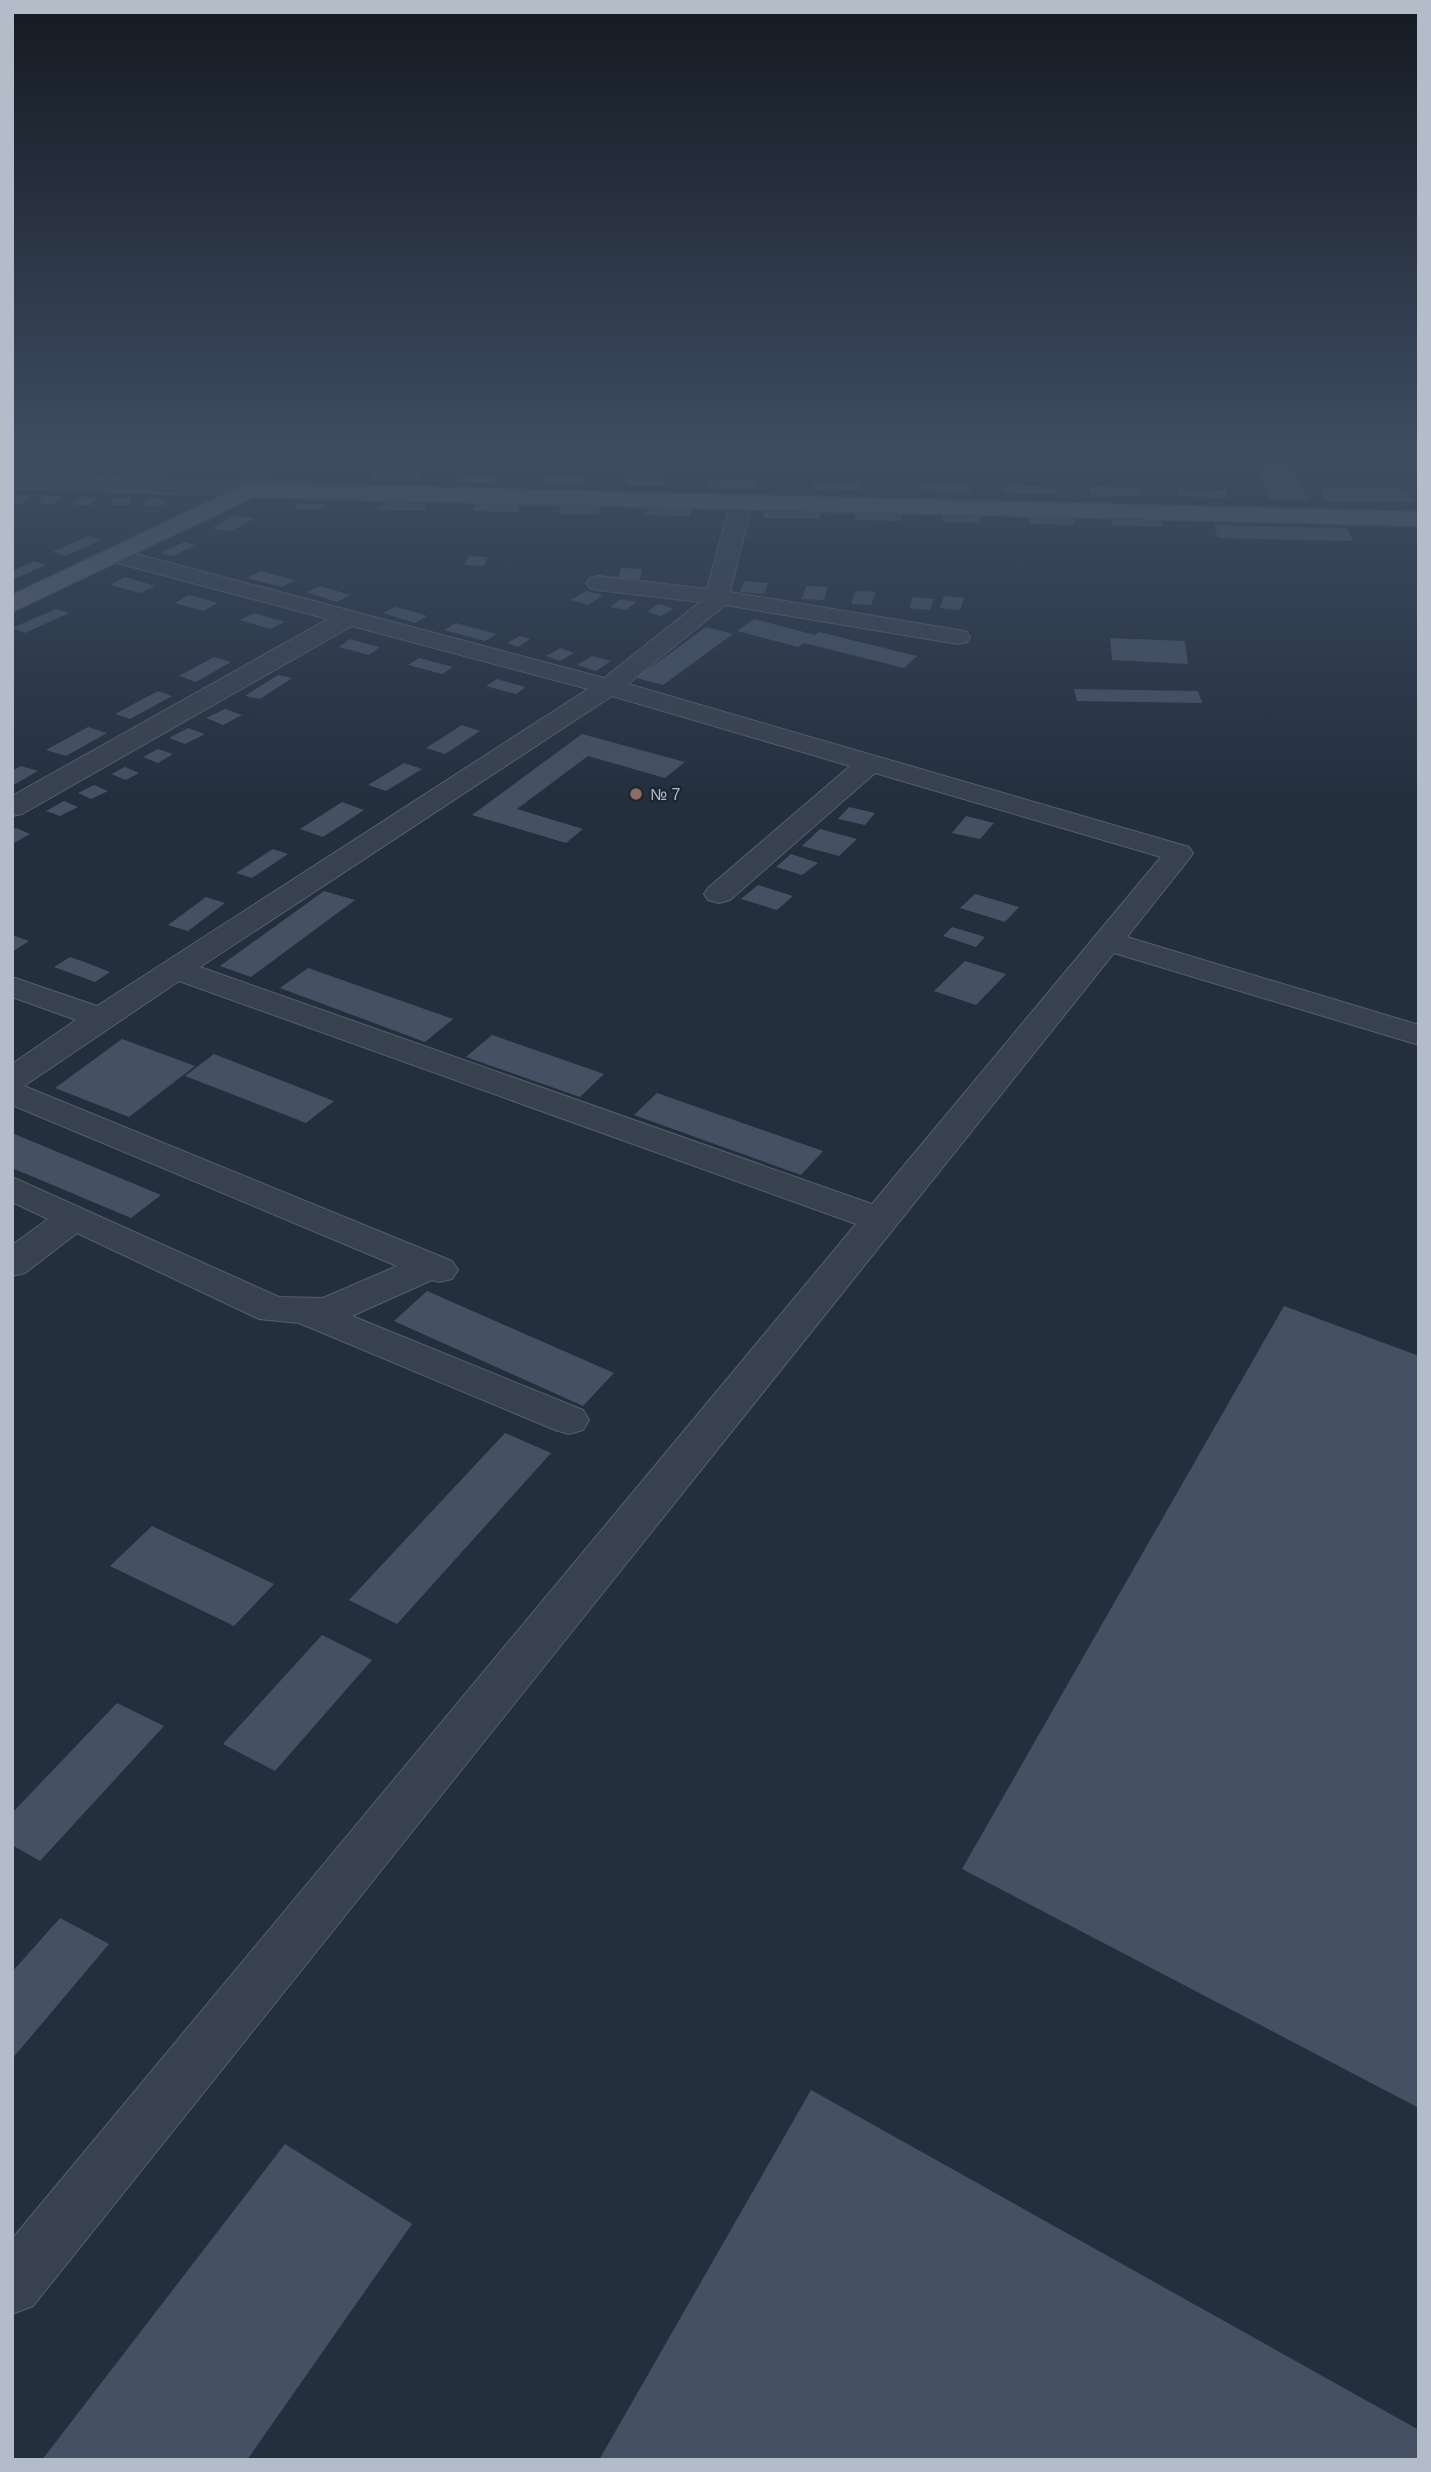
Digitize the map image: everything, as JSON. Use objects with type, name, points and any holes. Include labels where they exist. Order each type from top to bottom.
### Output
[{"type":"main road","points":[[12,606],[89,567]]},
{"type":"street","points":[[12,2285],[1179,853],[871,761],[609,687],[159,567]]},
{"type":"street","points":[[12,1079],[100,1018],[609,687],[718,597],[725,567]]},
{"type":"street","points":[[598,583],[718,597],[958,637]]},
{"type":"street","points":[[12,808],[346,619]]},
{"type":"street","points":[[719,894],[871,761]]},
{"type":"street","points":[[1107,941],[1419,1035]]},
{"type":"street","points":[[176,969],[880,1220]]},
{"type":"street","points":[[12,986],[100,1018]]},
{"type":"street","points":[[12,1093],[435,1268],[328,1311],[273,1310],[12,1188]]},
{"type":"street","points":[[12,1264],[74,1217]]},
{"type":"street","points":[[305,1311],[569,1420]]},
{"type":"building","points":[[20,567],[41,567],[12,580],[12,571]]},
{"type":"building","points":[[621,568],[642,569],[640,579],[618,578]]},
{"type":"building","points":[[261,571],[295,580],[281,587],[247,578]]},
{"type":"building","points":[[125,577],[155,586],[140,593],[110,585]]},
{"type":"building","points":[[744,581],[768,583],[764,594],[740,592]]},
{"type":"building","points":[[320,586],[350,595],[337,602],[306,592]]},
{"type":"building","points":[[806,586],[828,587],[824,600],[802,599]]},
{"type":"building","points":[[586,591],[603,595],[588,605],[571,600]]},
{"type":"building","points":[[856,591],[876,592],[871,605],[851,604]]},
{"type":"building","points":[[189,595],[218,603],[203,611],[175,603]]},
{"type":"building","points":[[944,596],[964,598],[960,610],[940,608]]},
{"type":"building","points":[[913,597],[934,599],[930,610],[909,608]]},
{"type":"building","points":[[621,599],[636,602],[626,610],[610,607]]},
{"type":"building","points":[[659,604],[674,609],[661,616],[647,612]]},
{"type":"building","points":[[396,607],[427,616],[415,623],[383,613]]},
{"type":"building","points":[[56,609],[69,613],[25,633],[12,628]]},
{"type":"building","points":[[254,613],[285,622],[270,629],[240,620]]},
{"type":"building","points":[[754,619],[917,656],[904,668],[804,643],[798,647],[737,631]]},
{"type":"building","points":[[456,623],[497,634],[485,641],[444,630]]},
{"type":"building","points":[[706,627],[733,634],[663,685],[636,678]]},
{"type":"building","points":[[520,636],[530,639],[518,647],[507,643]]},
{"type":"building","points":[[1110,638],[1185,641],[1188,664],[1112,660]]},
{"type":"building","points":[[350,639],[380,647],[369,655],[339,647]]},
{"type":"building","points":[[560,648],[574,653],[560,661],[546,656]]},
{"type":"building","points":[[592,656],[611,661],[596,671],[577,665]]},
{"type":"building","points":[[214,657],[231,662],[196,682],[179,676]]},
{"type":"building","points":[[419,658],[453,667],[442,674],[408,665]]},
{"type":"building","points":[[278,675],[292,678],[260,699],[245,696]]},
{"type":"building","points":[[497,679],[526,687],[516,694],[486,686]]},
{"type":"building","points":[[1074,689],[1198,691],[1202,703],[1077,701]]},
{"type":"building","points":[[158,691],[172,696],[130,719],[115,714]]},
{"type":"building","points":[[225,709],[242,715],[223,725],[206,718]]},
{"type":"building","points":[[462,725],[480,731],[445,754],[426,748]]},
{"type":"building","points":[[88,727],[107,733],[66,756],[46,750]]},
{"type":"building","points":[[188,728],[205,734],[185,744],[169,738]]},
{"type":"building","points":[[582,734],[685,762],[665,778],[588,756],[517,809],[583,829],[566,843],[472,815]]},
{"type":"building","points":[[158,749],[173,754],[158,763],[143,757]]},
{"type":"building","points":[[404,763],[422,769],[386,791],[368,785]]},
{"type":"building","points":[[21,766],[38,771],[12,786],[12,771]]},
{"type":"building","points":[[125,767],[139,773],[126,780],[111,774]]},
{"type":"building","points":[[94,785],[108,791],[91,799],[78,793]]},
{"type":"building","points":[[64,801],[78,807],[60,816],[46,811]]},
{"type":"building","points":[[342,802],[364,810],[323,837],[300,829]]},
{"type":"building","points":[[849,807],[875,813],[865,825],[838,819]]},
{"type":"building","points":[[966,816],[994,823],[980,839],[952,833]]},
{"type":"building","points":[[16,828],[30,834],[12,844],[12,830]]},
{"type":"building","points":[[820,829],[857,839],[839,856],[802,846]]},
{"type":"building","points":[[273,849],[288,854],[252,878],[236,873]]},
{"type":"building","points":[[791,854],[818,863],[802,875],[776,867]]},
{"type":"building","points":[[758,885],[793,896],[777,910],[741,899]]},
{"type":"building","points":[[324,891],[355,900],[251,977],[220,966]]},
{"type":"building","points":[[975,894],[1019,907],[1005,922],[960,908]]},
{"type":"building","points":[[206,897],[225,903],[188,931],[168,925]]},
{"type":"building","points":[[952,927],[985,937],[976,947],[943,936]]},
{"type":"building","points":[[12,935],[29,941],[12,952]]},
{"type":"building","points":[[70,957],[110,972],[95,982],[54,967]]},
{"type":"building","points":[[965,961],[1006,974],[976,1005],[934,991]]},
{"type":"building","points":[[308,968],[453,1019],[425,1042],[280,988]]},
{"type":"building","points":[[492,1035],[604,1074],[580,1097],[466,1057]]},
{"type":"building","points":[[122,1039],[195,1066],[129,1117],[55,1088]]},
{"type":"building","points":[[214,1054],[334,1101],[306,1123],[185,1076]]},
{"type":"building","points":[[657,1093],[823,1151],[801,1175],[634,1115]]},
{"type":"building","points":[[12,1133],[161,1195],[131,1218],[12,1168]]},
{"type":"building","points":[[427,1291],[614,1373],[583,1406],[394,1321]]},
{"type":"building","points":[[1284,1306],[1419,1356],[1419,2108],[962,1869]]},
{"type":"building","points":[[505,1433],[551,1453],[397,1624],[349,1600]]},
{"type":"building","points":[[152,1526],[274,1584],[234,1626],[110,1566]]},
{"type":"building","points":[[322,1635],[372,1660],[275,1771],[223,1744]]},
{"type":"building","points":[[117,1703],[164,1726],[40,1861],[12,1845],[12,1813]]},
{"type":"building","points":[[60,1918],[109,1944],[12,2059],[12,1972]]},
{"type":"building","points":[[811,2090],[1419,2430],[1419,2460],[599,2460]]},
{"type":"building","points":[[285,2144],[412,2224],[247,2460],[42,2460]]},
{"type":"place","name":"№ 7","points":[[636,794]]}]
